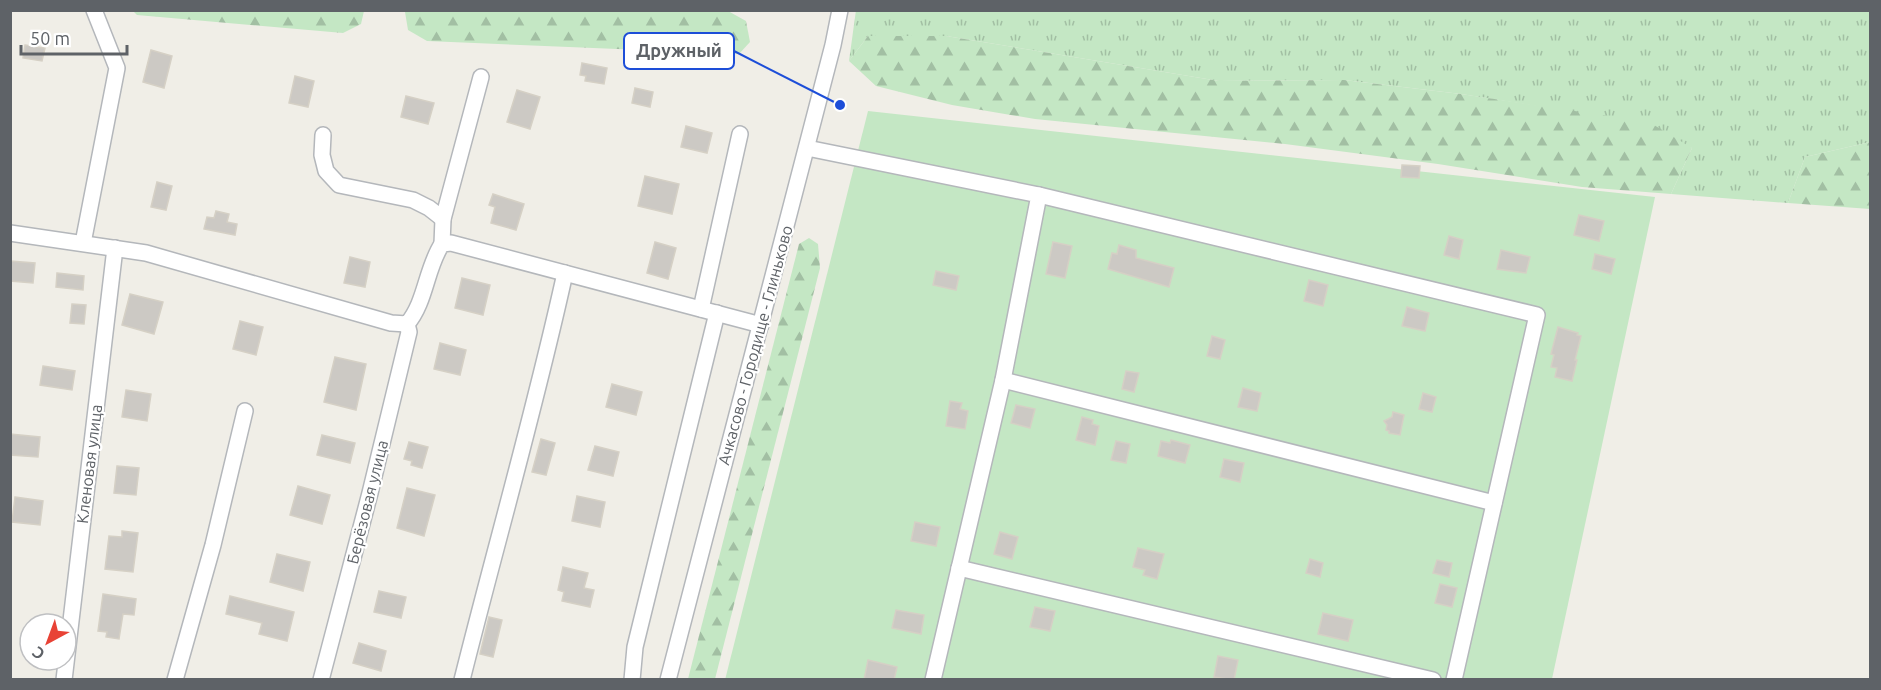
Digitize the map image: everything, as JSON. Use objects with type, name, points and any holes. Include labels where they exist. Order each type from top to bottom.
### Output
[{"type":"street","points":[[83,243],[117,68],[94,10]]},
{"type":"street","name":"Ачкасово - Городище - Глиньково","points":[[668,680],[807,148],[840,10]]},
{"type":"street","points":[[481,78],[442,219],[442,244],[451,243],[761,325]]},
{"type":"street","points":[[701,309],[740,134]]},
{"type":"street","points":[[323,135],[322,155],[326,171],[339,185],[413,200],[429,208],[442,219]]},
{"type":"street","points":[[807,148],[1039,195],[1537,315],[1454,680]]},
{"type":"street","points":[[933,680],[1003,380],[1039,195]]},
{"type":"street","points":[[10,233],[146,253],[391,323],[407,324]]},
{"type":"street","name":"Берёзовая улица","points":[[321,680],[409,332],[407,324],[415,314],[433,257],[442,244]]},
{"type":"street","name":"Кленовая улица","points":[[64,680],[115,248]]},
{"type":"street","points":[[462,680],[530,424],[566,273]]},
{"type":"street","points":[[632,680],[635,647],[717,313]]},
{"type":"street","points":[[1003,380],[1494,503]]},
{"type":"street","points":[[175,680],[213,546],[245,411]]},
{"type":"street","points":[[959,568],[1433,680]]},
{"type":"green space","points":[[364,10],[361,24],[343,33],[137,15],[133,11]]},
{"type":"green space","points":[[856,10],[1870,11],[1870,142],[1805,157],[1788,203],[1671,194],[1692,148],[1549,108],[1461,94],[1344,80],[1219,81],[946,36],[868,36],[849,61]]},
{"type":"green space","points":[[728,11],[746,21],[750,42],[739,54],[427,41],[408,30],[405,12]]},
{"type":"green space","points":[[868,36],[946,36],[1219,81],[1344,80],[1461,94],[1649,122],[1692,148],[1671,194],[1582,187],[1438,164],[1285,144],[1035,119],[952,105],[876,86],[849,61]]},
{"type":"green space","points":[[868,111],[1655,197],[1552,679],[725,680]]},
{"type":"green space","points":[[1870,142],[1870,209],[1788,203],[1805,157]]},
{"type":"green space","points":[[809,238],[818,244],[820,268],[715,679],[688,679],[799,244]]},
{"type":"building","points":[[25,45],[45,48],[42,61],[23,58]]},
{"type":"building","points":[[151,50],[172,56],[164,88],[143,82]]},
{"type":"building","points":[[582,63],[607,68],[604,84],[585,81],[586,76],[580,75]]},
{"type":"building","points":[[295,76],[314,81],[308,107],[289,103]]},
{"type":"building","points":[[635,88],[653,92],[650,107],[632,103]]},
{"type":"building","points":[[517,90],[540,97],[530,129],[507,122]]},
{"type":"building","points":[[406,96],[434,103],[428,124],[401,117]]},
{"type":"building","points":[[686,126],[712,133],[707,153],[681,147]]},
{"type":"building","points":[[1402,165],[1420,166],[1419,178],[1401,177]]},
{"type":"building","points":[[645,176],[679,184],[672,214],[638,206]]},
{"type":"building","points":[[157,182],[172,186],[166,210],[151,207]]},
{"type":"building","points":[[493,194],[524,204],[516,230],[491,223],[495,207],[489,205]]},
{"type":"building","points":[[216,211],[229,214],[227,222],[237,224],[235,235],[204,229],[207,217],[214,218]]},
{"type":"building","points":[[1579,215],[1604,221],[1599,241],[1574,235]]},
{"type":"building","points":[[1449,236],[1463,240],[1459,259],[1444,255]]},
{"type":"building","points":[[655,242],[676,248],[668,279],[647,273]]},
{"type":"building","points":[[1053,242],[1072,246],[1065,278],[1046,274]]},
{"type":"building","points":[[1119,245],[1136,250],[1136,258],[1174,268],[1169,287],[1108,269],[1112,253],[1117,254]]},
{"type":"building","points":[[1501,250],[1530,257],[1526,273],[1497,269]]},
{"type":"building","points":[[1595,254],[1615,259],[1611,274],[1592,269]]},
{"type":"building","points":[[350,257],[370,262],[365,287],[344,283]]},
{"type":"building","points":[[10,261],[35,263],[33,283],[10,281]]},
{"type":"building","points":[[936,271],[959,276],[956,290],[933,285]]},
{"type":"building","points":[[57,273],[84,276],[83,290],[56,287]]},
{"type":"building","points":[[462,278],[490,285],[483,315],[455,308]]},
{"type":"building","points":[[1309,280],[1328,285],[1323,306],[1304,301]]},
{"type":"building","points":[[130,294],[163,302],[154,334],[122,325]]},
{"type":"building","points":[[72,304],[86,305],[84,324],[70,323]]},
{"type":"building","points":[[1407,307],[1429,313],[1425,331],[1402,326]]},
{"type":"building","points":[[240,321],[263,327],[256,355],[233,349]]},
{"type":"building","points":[[1558,327],[1581,336],[1572,381],[1555,377],[1557,368],[1551,367],[1554,355],[1551,354]]},
{"type":"building","points":[[1212,336],[1225,340],[1220,359],[1207,356]]},
{"type":"building","points":[[440,343],[466,350],[460,375],[434,369]]},
{"type":"building","points":[[335,357],[366,364],[356,410],[324,402]]},
{"type":"building","points":[[43,366],[75,371],[72,390],[40,385]]},
{"type":"building","points":[[1126,371],[1139,373],[1134,392],[1122,389]]},
{"type":"building","points":[[612,384],[642,392],[636,415],[606,407]]},
{"type":"building","points":[[1243,388],[1261,393],[1257,411],[1238,407]]},
{"type":"building","points":[[126,390],[151,394],[147,421],[122,417]]},
{"type":"building","points":[[1423,393],[1436,397],[1432,412],[1419,409]]},
{"type":"building","points":[[950,401],[962,403],[960,409],[968,411],[965,429],[946,426]]},
{"type":"building","points":[[1016,405],[1035,409],[1030,428],[1011,423]]},
{"type":"building","points":[[1393,412],[1404,415],[1400,435],[1389,433],[1386,430],[1387,425],[1384,421],[1392,417]]},
{"type":"building","points":[[1082,417],[1093,420],[1092,424],[1099,426],[1095,445],[1076,440]]},
{"type":"building","points":[[10,434],[40,437],[38,457],[10,455]]},
{"type":"building","points":[[322,435],[355,443],[350,463],[317,455]]},
{"type":"building","points":[[541,439],[555,443],[546,475],[532,472]]},
{"type":"building","points":[[1171,440],[1190,445],[1185,463],[1158,456],[1161,441],[1170,443]]},
{"type":"building","points":[[1116,441],[1130,444],[1126,463],[1111,460]]},
{"type":"building","points":[[409,442],[428,447],[422,468],[411,465],[412,461],[404,459]]},
{"type":"building","points":[[595,446],[619,452],[613,476],[588,470]]},
{"type":"building","points":[[1224,459],[1244,463],[1240,482],[1220,477]]},
{"type":"building","points":[[117,466],[139,468],[136,495],[114,493]]},
{"type":"building","points":[[298,486],[330,495],[322,524],[290,515]]},
{"type":"building","points":[[407,488],[435,495],[424,536],[397,528]]},
{"type":"building","points":[[577,496],[605,502],[600,527],[572,521]]},
{"type":"building","points":[[15,497],[43,501],[40,525],[12,522]]},
{"type":"building","points":[[915,522],[940,527],[936,546],[911,541]]},
{"type":"building","points":[[122,531],[138,533],[133,572],[105,569],[109,536],[122,537]]},
{"type":"building","points":[[1000,532],[1018,537],[1012,559],[994,554]]},
{"type":"building","points":[[1138,548],[1164,554],[1157,579],[1143,575],[1145,570],[1133,567]]},
{"type":"building","points":[[277,554],[310,562],[303,591],[270,582]]},
{"type":"building","points":[[1310,559],[1323,563],[1320,577],[1306,573]]},
{"type":"building","points":[[1437,560],[1452,563],[1449,577],[1433,573]]},
{"type":"building","points":[[563,567],[588,573],[584,588],[594,590],[590,607],[562,601],[564,592],[558,590]]},
{"type":"building","points":[[1440,584],[1457,588],[1452,607],[1435,603]]},
{"type":"building","points":[[379,591],[406,597],[401,618],[374,612]]},
{"type":"building","points":[[103,594],[136,599],[134,615],[123,614],[119,639],[106,637],[107,632],[98,631]]},
{"type":"building","points":[[230,596],[294,612],[287,641],[259,634],[262,623],[226,614]]},
{"type":"building","points":[[1035,607],[1055,611],[1050,631],[1030,627]]},
{"type":"building","points":[[896,610],[924,615],[921,634],[892,628]]},
{"type":"building","points":[[1323,613],[1353,620],[1348,641],[1318,634]]},
{"type":"building","points":[[489,617],[502,620],[493,657],[480,654]]},
{"type":"building","points":[[359,643],[386,651],[381,671],[353,663]]},
{"type":"building","points":[[1218,656],[1238,660],[1234,680],[1214,677]]},
{"type":"building","points":[[868,660],[897,667],[894,680],[864,680]]},
{"type":"place","name":"Дружный","points":[[840,105]]}]
